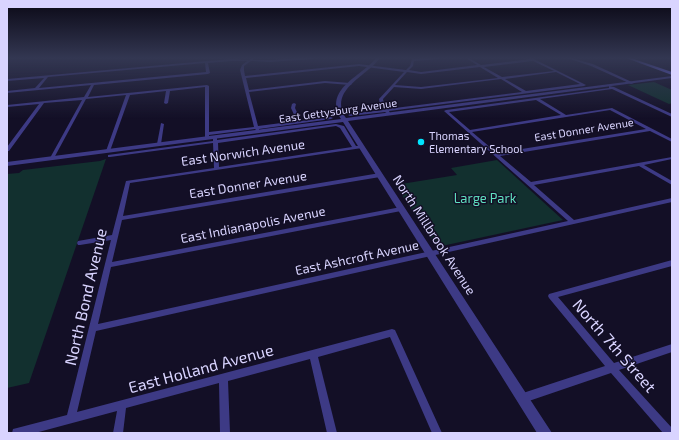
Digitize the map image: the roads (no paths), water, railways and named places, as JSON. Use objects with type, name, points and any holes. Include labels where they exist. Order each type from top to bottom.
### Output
[{"type":"street","points":[[7,80],[22,79]]},
{"type":"street","points":[[36,90],[45,79]]},
{"type":"street","points":[[7,92],[150,79]]},
{"type":"street","points":[[244,79],[257,129]]},
{"type":"street","name":"North Millbrook Avenue","points":[[356,79],[341,93],[337,101],[338,108],[358,147]]},
{"type":"street","points":[[387,112],[382,105],[381,100],[399,79]]},
{"type":"street","points":[[502,79],[565,116]]},
{"type":"street","points":[[392,86],[414,88],[506,79]]},
{"type":"street","points":[[528,94],[584,85],[570,79]]},
{"type":"street","points":[[624,79],[632,82]]},
{"type":"street","name":"East Gettysburg Avenue","points":[[207,136],[215,139],[257,129],[344,120],[387,112],[528,94],[607,86],[652,79]]},
{"type":"street","points":[[247,91],[325,82],[350,84]]},
{"type":"street","points":[[52,158],[93,84]]},
{"type":"street","points":[[7,106],[207,86],[207,136]]},
{"type":"street","points":[[607,86],[672,116]]},
{"type":"street","points":[[573,222],[446,111],[613,88]]},
{"type":"street","points":[[166,103],[168,90]]},
{"type":"street","points":[[109,153],[128,94]]},
{"type":"street","points":[[7,150],[42,103]]},
{"type":"street","points":[[294,104],[293,108],[299,122]]},
{"type":"street","points":[[469,131],[611,109],[672,141]]},
{"type":"street","points":[[350,115],[387,112]]},
{"type":"street","name":"East Gettysburg Avenue","points":[[109,153],[207,136],[331,118]]},
{"type":"street","points":[[159,144],[162,124]]},
{"type":"street","name":"North Millbrook Avenue","points":[[340,126],[380,175],[545,433]]},
{"type":"street","name":"East Gettysburg Avenue","points":[[7,164],[109,153],[215,139],[340,126]]},
{"type":"street","name":"East Donner Avenue","points":[[496,155],[650,130]]},
{"type":"street","points":[[215,139],[217,168]]},
{"type":"street","name":"East Norwich Avenue","points":[[128,182],[358,147]]},
{"type":"street","points":[[530,184],[672,158]]},
{"type":"street","points":[[640,164],[672,183]]},
{"type":"street","name":"East Donner Avenue","points":[[120,218],[380,175]]},
{"type":"street","name":"North Bond Avenue","points":[[71,418],[94,328],[128,182]]},
{"type":"street","name":"East Ashcroft Avenue","points":[[94,328],[672,200]]},
{"type":"street","name":"East Indianapolis Avenue","points":[[108,265],[401,209]]},
{"type":"street","points":[[80,243],[115,237]]},
{"type":"street","name":"North 7th Street","points":[[670,433],[612,368],[552,296],[672,263]]},
{"type":"street","name":"East Holland Avenue","points":[[16,433],[392,333],[437,433]]},
{"type":"street","points":[[523,398],[672,348]]},
{"type":"street","points":[[313,355],[332,433]]},
{"type":"street","points":[[223,379],[225,433]]},
{"type":"street","points":[[118,433],[122,406]]},
{"type":"place","name":"Thomas Elementary School","points":[[421,142]]},
{"type":"park label","name":"Large Park","points":[[485,199]]}]
